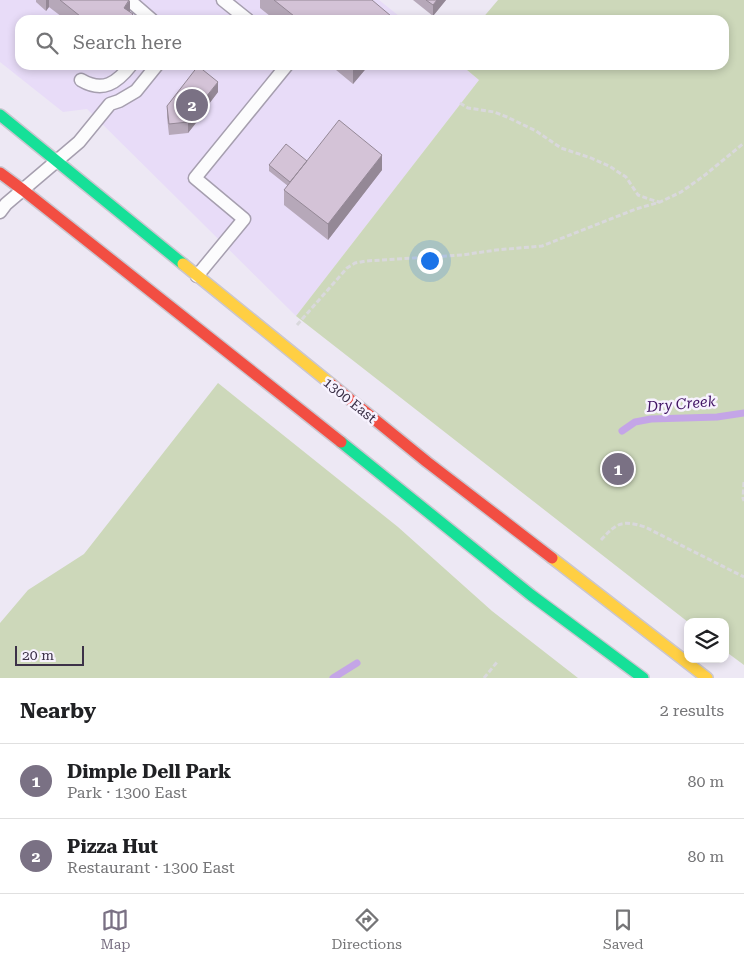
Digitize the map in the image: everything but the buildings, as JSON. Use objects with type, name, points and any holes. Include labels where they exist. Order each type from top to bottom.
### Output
[{"type":"main road","name":"1300 East","points":[[0,115],[435,468],[707,678]]},
{"type":"main road","points":[[0,173],[257,375],[531,595],[643,678]]},
{"type":"lane","points":[[223,0],[242,15]]},
{"type":"lane","points":[[134,4],[145,15]]},
{"type":"lane","points":[[134,4],[146,15]]},
{"type":"lane","points":[[81,80],[95,86],[110,84],[123,76],[127,70]]},
{"type":"lane","points":[[0,212],[6,204],[79,142],[110,104],[136,91],[153,70]]},
{"type":"lane","points":[[197,276],[244,218],[194,178],[283,70]]},
{"type":"path","points":[[460,103],[468,108],[494,112],[507,117],[536,131],[561,148],[609,166],[626,177],[638,194],[660,202]]},
{"type":"path","points":[[297,325],[347,268],[355,263],[462,256],[496,250],[542,246],[636,209],[660,202],[681,192],[744,143]]},
{"type":"path","points":[[744,482],[744,501]]},
{"type":"path","points":[[601,540],[611,528],[625,523],[634,524],[744,577]]},
{"type":"path","points":[[484,678],[498,661]]},
{"type":"shaded area","points":[[0,0],[379,0],[398,15],[15,15],[15,70],[467,70],[479,80],[296,316],[87,109],[63,112],[0,62]]},
{"type":"green space","points":[[498,0],[744,0],[744,665],[729,654],[729,618],[684,619],[296,316],[479,80],[467,70],[729,70],[729,15],[485,15]]},
{"type":"green space","points":[[218,383],[398,527],[492,611],[578,678],[0,678],[0,623],[28,590],[84,554]]},
{"type":"waterway","name":"Dry Creek","points":[[622,431],[635,422],[651,419],[717,417],[744,413]]},
{"type":"waterway","name":"Dry Creek","points":[[333,678],[357,663]]},
{"type":"traffic: fast","points":[[0,115],[183,264]]},
{"type":"traffic: fast","points":[[341,442],[531,595],[643,678]]},
{"type":"traffic: slow","points":[[183,264],[331,384]]},
{"type":"traffic: slow","points":[[552,558],[707,678]]},
{"type":"traffic: jam","points":[[0,173],[341,442]]},
{"type":"traffic: jam","points":[[331,384],[427,462],[552,558]]},
{"type":"place","name":"Pizza Hut","points":[[192,105]]},
{"type":"place","name":"Dimple Dell Park","points":[[618,469]]}]
